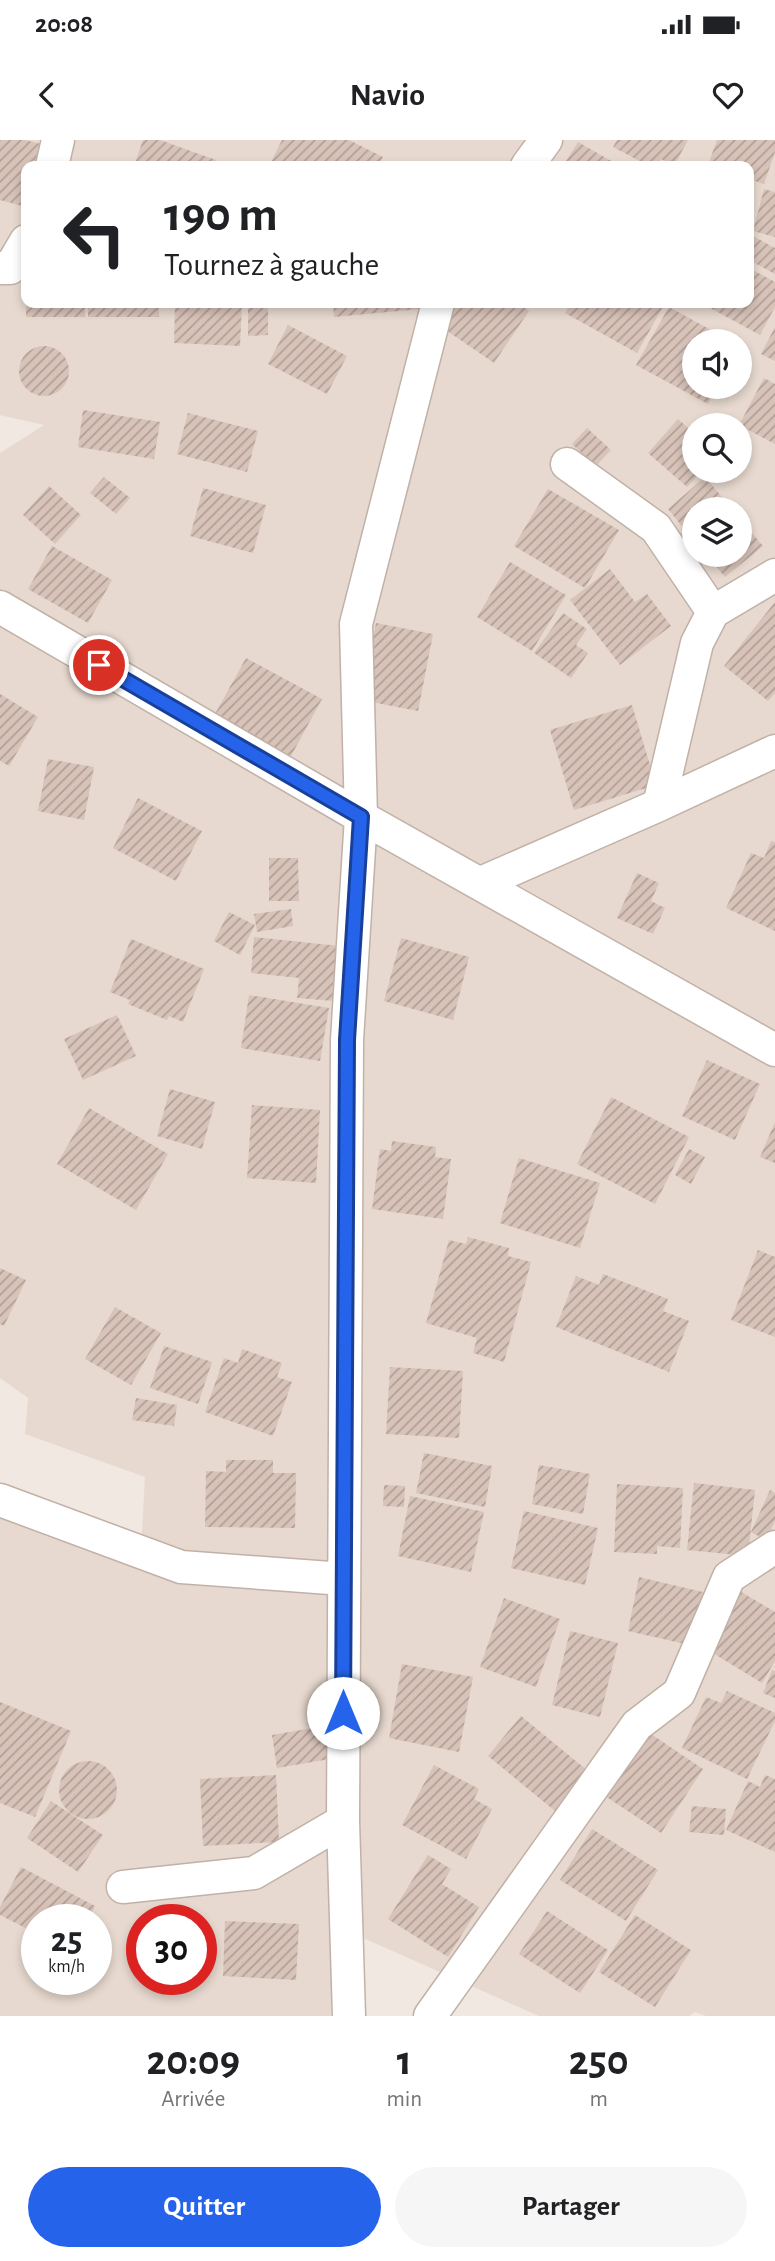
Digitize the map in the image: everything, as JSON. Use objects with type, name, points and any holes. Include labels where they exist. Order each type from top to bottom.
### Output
[{"type":"street","points":[[53,161],[58,140]]},
{"type":"street","points":[[531,161],[546,140]]},
{"type":"street","points":[[0,268],[10,268],[21,249]]},
{"type":"street","points":[[349,2016],[343,1821],[344,1579],[347,1040],[361,817],[356,624],[438,308]]},
{"type":"street","points":[[566,464],[656,528],[713,612]]},
{"type":"street","points":[[660,805],[697,643],[713,612],[775,575]]},
{"type":"street","points":[[0,607],[361,817],[775,1050]]},
{"type":"street","points":[[481,883],[660,805],[775,751]]},
{"type":"street","points":[[0,1500],[181,1567],[344,1579]]},
{"type":"street","points":[[430,2016],[637,1725],[679,1693],[729,1577],[775,1546]]},
{"type":"street","points":[[123,1887],[254,1873],[343,1821]]},
{"type":"shaded area","points":[[0,140],[775,140],[775,2016],[706,2016],[695,2012],[689,2016],[539,2016],[334,1925],[331,2016],[0,2016],[0,1517],[140,1570],[145,1477],[25,1434],[28,1398],[0,1378],[0,453],[44,425],[0,415]]},
{"type":"building","points":[[0,140],[25,140],[49,146],[44,161],[21,161],[21,206],[0,200]]},
{"type":"building","points":[[143,140],[160,140],[216,160],[216,161],[136,161]]},
{"type":"building","points":[[282,140],[349,140],[383,157],[381,161],[272,161]]},
{"type":"building","points":[[617,140],[688,140],[677,161],[640,161],[613,147]]},
{"type":"building","points":[[717,140],[775,140],[775,152],[764,184],[754,181],[754,161],[709,161]]},
{"type":"building","points":[[578,142],[611,161],[566,161]]},
{"type":"building","points":[[764,189],[775,192],[775,237],[754,231]]},
{"type":"building","points":[[754,237],[775,248],[775,274],[754,263]]},
{"type":"building","points":[[754,271],[775,282],[775,307],[760,335],[710,308],[754,308]]},
{"type":"building","points":[[26,308],[85,308],[85,317],[26,317]]},
{"type":"building","points":[[88,308],[159,308],[159,317],[88,317]]},
{"type":"building","points":[[175,308],[242,308],[240,346],[174,343]]},
{"type":"building","points":[[248,308],[268,308],[268,335],[248,336]]},
{"type":"building","points":[[333,308],[420,309],[334,317]]},
{"type":"building","points":[[448,308],[525,308],[529,311],[494,363],[437,324]]},
{"type":"building","points":[[568,308],[662,308],[637,353],[565,313]]},
{"type":"building","points":[[668,308],[709,329],[682,329],[682,390],[636,365]]},
{"type":"building","points":[[288,325],[347,356],[327,394],[268,364]]},
{"type":"building","points":[[775,327],[775,361],[761,354]]},
{"type":"building","points":[[44,346],[61,354],[69,371],[61,388],[44,396],[27,388],[19,371],[27,354]]},
{"type":"building","points":[[764,378],[775,384],[775,444],[752,432],[752,413],[745,413]]},
{"type":"building","points":[[83,410],[160,422],[154,459],[78,447]]},
{"type":"building","points":[[188,413],[258,431],[247,472],[177,454]]},
{"type":"building","points":[[678,419],[682,423],[682,483],[648,453]]},
{"type":"building","points":[[587,428],[611,450],[596,466],[572,444]]},
{"type":"building","points":[[104,477],[130,498],[116,514],[90,493]]},
{"type":"building","points":[[698,483],[710,483],[722,497],[682,497],[682,526],[668,509]]},
{"type":"building","points":[[49,486],[81,515],[55,544],[23,515]]},
{"type":"building","points":[[203,488],[266,505],[253,553],[190,536]]},
{"type":"building","points":[[548,489],[619,530],[585,588],[514,546]]},
{"type":"building","points":[[682,532],[682,550],[673,540]]},
{"type":"building","points":[[752,533],[763,546],[752,555]]},
{"type":"building","points":[[52,546],[112,580],[88,623],[28,589]]},
{"type":"building","points":[[510,562],[566,595],[532,651],[477,617]]},
{"type":"building","points":[[717,567],[737,567],[725,577]]},
{"type":"building","points":[[610,569],[635,602],[647,594],[671,626],[620,665],[570,600]]},
{"type":"building","points":[[775,602],[775,693],[768,701],[724,666]]},
{"type":"building","points":[[563,613],[587,629],[576,645],[588,653],[571,678],[534,653]]},
{"type":"building","points":[[376,623],[433,634],[418,711],[361,700]]},
{"type":"building","points":[[246,658],[322,699],[291,756],[215,714]]},
{"type":"building","points":[[0,694],[38,717],[9,766],[0,761]]},
{"type":"building","points":[[632,705],[656,785],[574,810],[550,730]]},
{"type":"building","points":[[48,759],[94,767],[84,820],[38,811]]},
{"type":"building","points":[[138,798],[202,831],[176,881],[113,848]]},
{"type":"building","points":[[771,841],[775,842],[775,931],[726,908],[751,853],[764,858]]},
{"type":"building","points":[[269,858],[298,858],[299,901],[269,901]]},
{"type":"building","points":[[637,873],[659,883],[651,901],[665,908],[653,934],[617,918]]},
{"type":"building","points":[[291,909],[293,926],[257,932],[254,914]]},
{"type":"building","points":[[229,912],[255,925],[240,955],[214,941]]},
{"type":"building","points":[[254,937],[340,946],[334,1001],[297,998],[299,978],[251,973]]},
{"type":"building","points":[[401,938],[469,957],[453,1020],[384,1001]]},
{"type":"building","points":[[131,939],[204,969],[183,1022],[169,1016],[167,1020],[128,1004],[130,1000],[110,992]]},
{"type":"building","points":[[249,995],[329,1008],[320,1061],[241,1048]]},
{"type":"building","points":[[117,1015],[136,1056],[83,1080],[64,1039]]},
{"type":"building","points":[[707,1060],[760,1084],[735,1140],[682,1116]]},
{"type":"building","points":[[170,1089],[215,1102],[202,1149],[157,1136]]},
{"type":"building","points":[[611,1097],[689,1137],[655,1204],[577,1164]]},
{"type":"building","points":[[252,1105],[320,1110],[316,1183],[247,1178]]},
{"type":"building","points":[[89,1108],[168,1154],[136,1210],[57,1164]]},
{"type":"building","points":[[775,1122],[775,1163],[760,1157]]},
{"type":"building","points":[[392,1141],[436,1147],[435,1157],[451,1159],[443,1219],[372,1209],[380,1149],[391,1151]]},
{"type":"building","points":[[689,1149],[705,1157],[691,1184],[675,1175]]},
{"type":"building","points":[[519,1158],[600,1183],[580,1248],[500,1223]]},
{"type":"building","points":[[468,1237],[509,1248],[508,1256],[531,1262],[504,1362],[473,1353],[477,1338],[426,1323],[449,1240],[466,1244]]},
{"type":"building","points":[[758,1250],[775,1257],[775,1337],[731,1320]]},
{"type":"building","points":[[0,1268],[26,1280],[4,1326],[0,1324]]},
{"type":"building","points":[[603,1274],[668,1299],[663,1311],[689,1321],[669,1372],[556,1327],[576,1276],[599,1285]]},
{"type":"building","points":[[115,1307],[161,1333],[131,1385],[85,1359]]},
{"type":"building","points":[[164,1346],[212,1362],[198,1404],[150,1388]]},
{"type":"building","points":[[242,1349],[282,1363],[277,1377],[292,1382],[273,1436],[205,1412],[224,1358],[238,1363]]},
{"type":"building","points":[[390,1367],[463,1371],[459,1438],[386,1434]]},
{"type":"building","points":[[136,1398],[177,1405],[174,1426],[132,1420]]},
{"type":"building","points":[[424,1453],[492,1466],[485,1507],[416,1493]]},
{"type":"building","points":[[226,1460],[273,1460],[273,1473],[296,1473],[295,1528],[205,1527],[206,1471],[226,1472]]},
{"type":"building","points":[[539,1465],[590,1474],[583,1514],[532,1504]]},
{"type":"building","points":[[694,1483],[755,1490],[748,1556],[687,1550]]},
{"type":"building","points":[[617,1484],[683,1488],[680,1548],[657,1546],[657,1554],[614,1552]]},
{"type":"building","points":[[384,1485],[405,1486],[404,1507],[383,1506]]},
{"type":"building","points":[[770,1490],[775,1493],[775,1521],[766,1540],[751,1532]]},
{"type":"building","points":[[410,1496],[484,1512],[471,1572],[398,1556]]},
{"type":"building","points":[[524,1511],[598,1528],[585,1585],[511,1568]]},
{"type":"building","points":[[639,1577],[707,1593],[694,1646],[628,1631]]},
{"type":"building","points":[[738,1590],[775,1612],[775,1661],[762,1683],[703,1647]]},
{"type":"building","points":[[504,1598],[560,1619],[536,1687],[480,1667]]},
{"type":"building","points":[[570,1631],[618,1643],[600,1717],[552,1705]]},
{"type":"building","points":[[402,1664],[473,1677],[459,1752],[389,1738]]},
{"type":"building","points":[[772,1670],[775,1671],[775,1698],[763,1693]]},
{"type":"building","points":[[727,1691],[775,1713],[775,1721],[747,1779],[682,1748],[706,1697],[721,1703]]},
{"type":"building","points":[[0,1702],[71,1731],[35,1817],[0,1803]]},
{"type":"building","points":[[521,1716],[588,1771],[555,1811],[488,1756]]},
{"type":"building","points":[[324,1726],[330,1759],[277,1768],[272,1735]]},
{"type":"building","points":[[648,1732],[703,1769],[661,1833],[605,1796]]},
{"type":"building","points":[[88,1761],[104,1766],[112,1774],[117,1790],[112,1806],[104,1814],[88,1819],[72,1814],[64,1806],[59,1790],[64,1774],[72,1766]]},
{"type":"building","points":[[434,1765],[479,1789],[474,1799],[492,1809],[466,1859],[402,1825]]},
{"type":"building","points":[[276,1775],[279,1842],[203,1846],[200,1779]]},
{"type":"building","points":[[765,1775],[775,1779],[775,1852],[726,1830],[748,1781],[760,1787]]},
{"type":"building","points":[[51,1801],[103,1835],[78,1872],[27,1838]]},
{"type":"building","points":[[692,1806],[726,1809],[724,1835],[689,1832]]},
{"type":"building","points":[[592,1829],[658,1870],[626,1921],[560,1880]]},
{"type":"building","points":[[428,1855],[451,1869],[442,1884],[479,1907],[448,1957],[388,1919]]},
{"type":"building","points":[[21,1867],[91,1904],[21,1904],[21,1926],[0,1915],[0,1907]]},
{"type":"building","points":[[547,1911],[608,1950],[580,1993],[519,1954]]},
{"type":"building","points":[[635,1915],[691,1950],[655,2007],[599,1972]]},
{"type":"building","points":[[225,1921],[299,1924],[296,1980],[223,1976]]},
{"type":"route","points":[[99,665],[361,817],[347,1040],[343,1713]]}]
